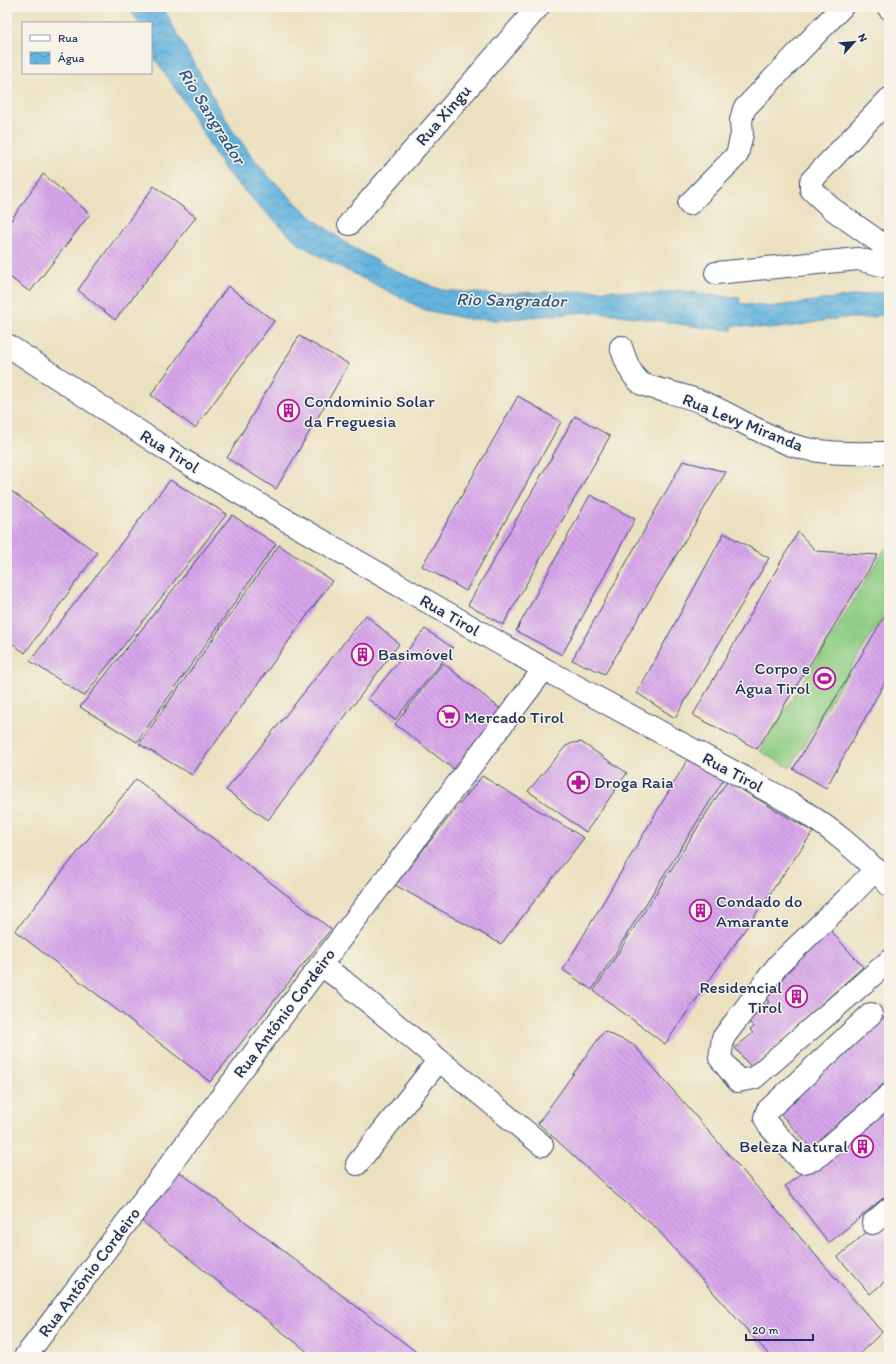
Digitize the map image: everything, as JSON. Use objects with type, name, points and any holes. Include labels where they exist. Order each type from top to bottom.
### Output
[{"type":"street","name":"Rua Xingu","points":[[349,224],[538,7]]},
{"type":"street","points":[[689,204],[737,155],[742,134],[744,109],[842,7]]},
{"type":"street","points":[[889,99],[811,181],[811,188],[831,208],[889,249]]},
{"type":"street","points":[[716,273],[858,259],[889,267]]},
{"type":"street","name":"Rua Tirol","points":[[7,345],[184,461],[544,669],[789,802],[837,833],[882,877]]},
{"type":"street","name":"Rua Levy Miranda","points":[[621,347],[631,374],[642,384],[708,404],[775,438],[796,446],[817,450],[840,453],[889,453]]},
{"type":"street","name":"Rua Antônio Cordeiro","points":[[24,1357],[544,669]]},
{"type":"street","points":[[882,877],[850,898],[778,964],[723,1038],[720,1058],[738,1081],[754,1078],[889,962]]},
{"type":"street","points":[[320,965],[342,980],[542,1145]]},
{"type":"street","points":[[871,1014],[767,1111],[765,1118],[768,1126],[803,1162],[815,1160],[889,1095]]},
{"type":"street","points":[[357,1164],[439,1060]]},
{"type":"green space","name":"Corpo e Água Tirol","points":[[885,549],[889,550],[889,606],[790,768],[760,751]]},
{"type":"water","name":"Rio Sangrador","points":[[128,7],[163,7],[232,130],[267,175],[311,217],[350,246],[400,273],[442,290],[489,294],[612,290],[654,294],[678,290],[740,298],[739,303],[769,307],[889,291],[889,313],[868,318],[840,318],[769,329],[733,325],[732,330],[706,328],[614,314],[585,312],[498,320],[468,319],[425,310],[325,259],[299,244],[252,199],[224,169],[185,103],[155,59],[155,48],[152,43],[152,22],[138,22]]},
{"type":"building","points":[[43,174],[90,214],[30,292],[7,275],[7,226]]},
{"type":"building","points":[[154,186],[196,217],[115,320],[78,290]]},
{"type":"building","points":[[228,286],[274,321],[195,428],[151,395]]},
{"type":"building","name":"Condominio Solar da Freguesia","points":[[299,336],[349,364],[276,489],[227,458]]},
{"type":"building","points":[[518,396],[561,422],[466,591],[422,566]]},
{"type":"building","points":[[575,416],[610,436],[503,625],[468,605]]},
{"type":"building","points":[[683,461],[726,472],[605,674],[572,660]]},
{"type":"building","points":[[170,480],[227,514],[84,696],[30,661]]},
{"type":"building","points":[[7,488],[97,553],[25,653],[7,639]]},
{"type":"building","points":[[590,495],[635,519],[562,655],[516,631]]},
{"type":"building","points":[[232,515],[276,544],[137,742],[80,707]]},
{"type":"building","points":[[798,532],[816,551],[878,555],[757,749],[693,715]]},
{"type":"building","points":[[724,533],[769,558],[675,718],[637,693]]},
{"type":"building","points":[[279,545],[332,581],[192,775],[139,744]]},
{"type":"building","points":[[889,609],[889,675],[826,788],[793,769]]},
{"type":"building","points":[[366,615],[399,644],[268,820],[226,790]]},
{"type":"building","points":[[425,629],[453,648],[395,720],[368,699]]},
{"type":"building","name":"Mercado Tirol","points":[[443,663],[503,711],[456,771],[395,724]]},
{"type":"building","name":"Droga Raia","points":[[581,742],[627,773],[586,832],[528,791],[566,746]]},
{"type":"building","points":[[688,759],[724,779],[592,990],[563,970]]},
{"type":"building","points":[[482,776],[584,838],[501,944],[395,885]]},
{"type":"building","points":[[136,779],[331,929],[210,1082],[15,931]]},
{"type":"building","name":"Condado do Amarante","points":[[727,781],[813,832],[665,1044],[594,991]]},
{"type":"building","name":"Residencial Tirol","points":[[830,930],[863,967],[751,1067],[735,1048],[753,1033],[750,1030],[754,1027],[748,1021],[769,1002],[761,992]]},
{"type":"building","points":[[889,1013],[889,1079],[811,1148],[778,1111]]},
{"type":"building","points":[[604,1031],[634,1045],[882,1332],[856,1357],[771,1357],[655,1227],[613,1192],[538,1123]]},
{"type":"building","name":"Beleza Natural","points":[[889,1106],[889,1193],[829,1243],[785,1186]]},
{"type":"building","points":[[177,1170],[423,1357],[314,1357],[139,1219]]},
{"type":"building","points":[[889,1213],[889,1278],[870,1294],[838,1257]]},
{"type":"place","name":"Condominio Solar da Freguesia","points":[[288,411]]},
{"type":"place","name":"Basimóvel","points":[[363,654]]},
{"type":"place","name":"Corpo e Água Tirol","points":[[825,678]]},
{"type":"place","name":"Mercado Tirol","points":[[449,717]]},
{"type":"place","name":"Droga Raia","points":[[578,782]]},
{"type":"place","name":"Condado do Amarante","points":[[701,911]]},
{"type":"place","name":"Residencial Tirol","points":[[797,997]]},
{"type":"place","name":"Beleza Natural","points":[[863,1146]]}]
